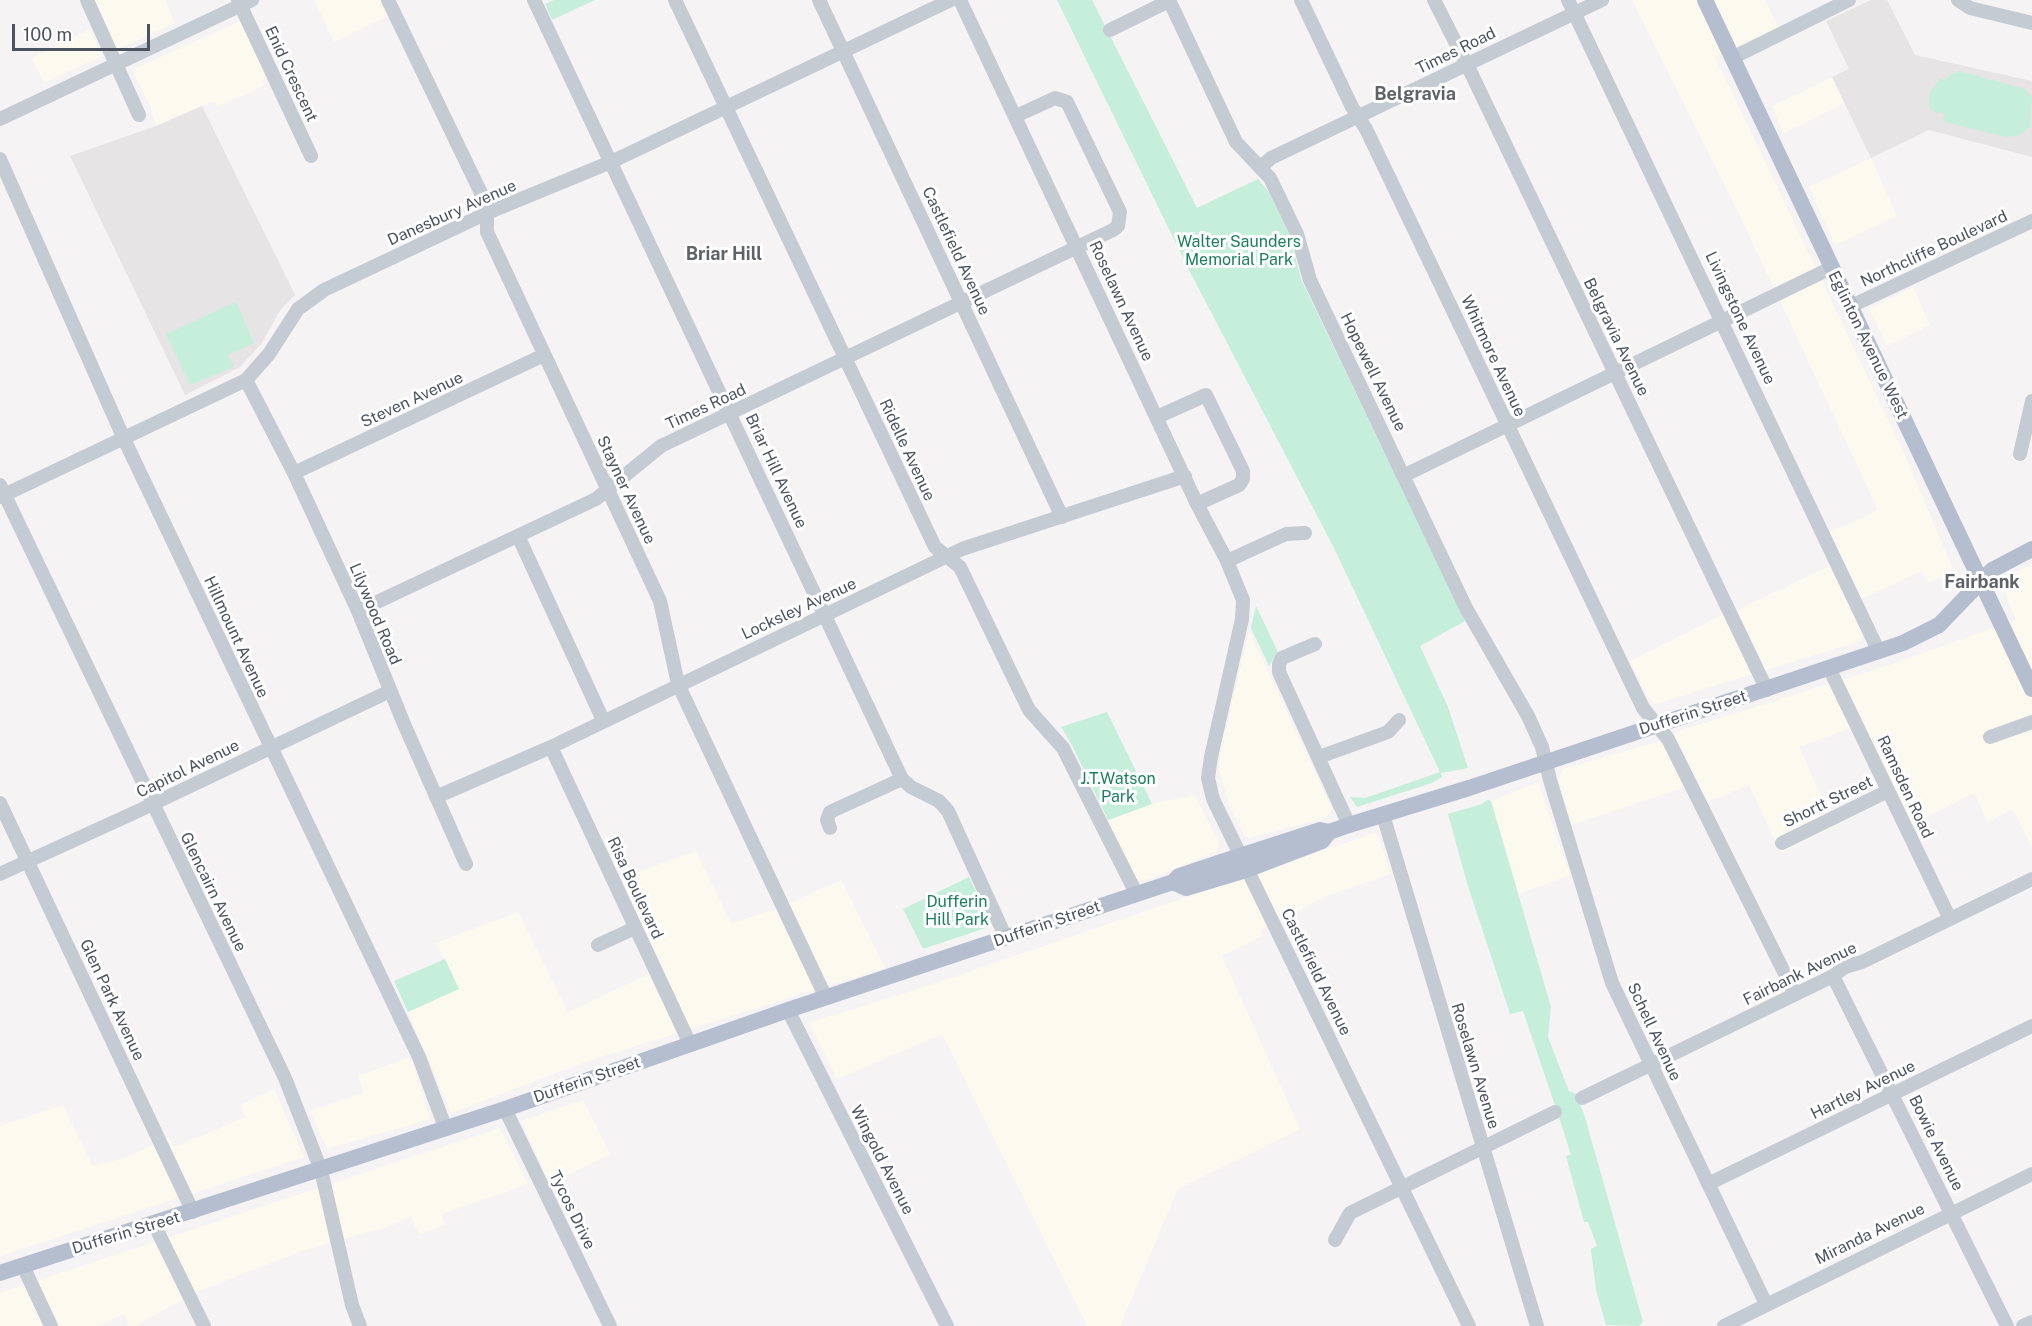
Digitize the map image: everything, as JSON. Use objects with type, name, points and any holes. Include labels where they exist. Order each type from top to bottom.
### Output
[{"type":"main road","name":"Eglinton Avenue West","points":[[1705,0],[1849,307],[1981,582],[2030,678]]},
{"type":"main road","name":"Dufferin Street","points":[[0,1273],[505,1109],[788,1010],[1173,882],[1179,876],[1243,863],[1320,830],[1329,832],[1383,815],[1879,652],[1939,625],[2001,564],[2032,549]]},
{"type":"street","points":[[87,0],[140,115]]},
{"type":"street","name":"Stayner Avenue","points":[[388,0],[481,193],[486,213],[487,232],[660,601],[678,684],[826,998]]},
{"type":"street","name":"Briar Hill Avenue","points":[[534,0],[902,779]]},
{"type":"street","name":"Ridelle Avenue","points":[[675,0],[728,107],[935,547],[960,567],[1029,710],[1063,748],[1136,893]]},
{"type":"street","name":"Castlefield Avenue","points":[[819,0],[1062,517]]},
{"type":"street","name":"Danesbury Avenue","points":[[2,492],[124,439],[246,380],[269,354],[298,309],[316,295],[486,213],[611,162],[951,0]]},
{"type":"street","name":"Roselawn Avenue","points":[[960,0],[1197,504],[1227,561],[1243,600],[1242,619]]},
{"type":"street","points":[[1110,30],[1169,0]]},
{"type":"street","name":"Hopewell Avenue","points":[[1169,0],[1236,142],[1261,166],[1288,213],[1310,280],[1405,475],[1471,618],[1520,699],[1541,744],[1546,761]]},
{"type":"street","name":"Whitmore Avenue","points":[[1300,0],[1643,708],[1658,724]]},
{"type":"street","name":"Belgravia Avenue","points":[[1434,0],[1767,690]]},
{"type":"street","name":"Times Road","points":[[1261,166],[1271,158],[1466,65],[1572,6],[1602,0]]},
{"type":"street","points":[[1732,58],[1829,4],[1849,0]]},
{"type":"street","points":[[1958,0],[1970,8],[2032,23]]},
{"type":"street","points":[[0,118],[244,2]]},
{"type":"street","name":"Enid Crescent","points":[[244,2],[311,156]]},
{"type":"street","name":"Livingstone Avenue","points":[[1572,6],[1879,652]]},
{"type":"street","name":"Times Road","points":[[358,611],[519,538],[608,492],[661,446],[963,304],[1118,226],[1120,213],[1067,102],[1055,98],[1016,116]]},
{"type":"street","name":"Hillmount Avenue","points":[[0,159],[124,439],[419,1057],[445,1127]]},
{"type":"street","name":"Northcliffe Boulevard","points":[[1849,307],[2032,221]]},
{"type":"street","points":[[1405,475],[1831,268]]},
{"type":"street","name":"Steven Avenue","points":[[294,473],[544,356]]},
{"type":"street","name":"Lilywood Road","points":[[246,380],[294,473],[358,611],[390,691],[466,864]]},
{"type":"street","points":[[1157,417],[1206,394],[1244,475],[1239,485],[1197,504]]},
{"type":"street","points":[[2020,454],[2032,401]]},
{"type":"street","name":"Locksley Avenue","points":[[436,796],[551,747],[962,549],[1185,476]]},
{"type":"street","name":"Glencairn Avenue","points":[[2,492],[285,1078],[321,1170],[352,1305],[360,1326]]},
{"type":"street","points":[[1227,561],[1286,534],[1305,533]]},
{"type":"street","points":[[519,538],[603,720]]},
{"type":"street","name":"Castlefield Avenue","points":[[1242,619],[1208,778],[1213,799],[1469,1326]]},
{"type":"street","points":[[1315,644],[1282,658],[1278,664],[1279,672],[1349,825]]},
{"type":"street","name":"Ramsden Road","points":[[1829,668],[1950,919]]},
{"type":"street","name":"Capitol Avenue","points":[[0,874],[152,805],[390,691]]},
{"type":"street","points":[[1319,757],[1388,732],[1399,720]]},
{"type":"street","points":[[1990,737],[2032,722]]},
{"type":"street","points":[[1658,724],[1795,994]]},
{"type":"street","name":"Risa Boulevard","points":[[551,747],[690,1044]]},
{"type":"street","name":"Schell Avenue","points":[[1546,761],[1612,983],[1766,1304]]},
{"type":"street","points":[[830,828],[827,820],[831,812],[902,779],[911,787],[932,797],[948,811],[1006,938]]},
{"type":"street","name":"Shortt Street","points":[[1782,843],[1888,791]]},
{"type":"street","name":"Glen Park Avenue","points":[[0,803],[193,1212]]},
{"type":"street","name":"Roselawn Avenue","points":[[1383,815],[1537,1326]]},
{"type":"street","name":"Fairbank Avenue","points":[[1582,1098],[1833,976],[1845,967],[1863,962],[2032,879]]},
{"type":"street","points":[[598,945],[635,928]]},
{"type":"street","name":"Bowie Avenue","points":[[1833,976],[2007,1326]]},
{"type":"street","name":"Wingold Avenue","points":[[788,1010],[947,1326]]},
{"type":"street","name":"Hartley Avenue","points":[[1708,1184],[2032,1026]]},
{"type":"street","name":"Tycos Drive","points":[[505,1109],[610,1326]]},
{"type":"street","points":[[1335,1240],[1350,1213],[1555,1112]]},
{"type":"street","name":"Miranda Avenue","points":[[1724,1326],[2032,1174]]},
{"type":"street","points":[[154,1224],[204,1326]]},
{"type":"street","points":[[23,1266],[51,1326]]},
{"type":"street","points":[[2023,1326],[2032,1322]]},
{"type":"shaded area","points":[[92,0],[165,0],[175,23],[116,50]]},
{"type":"shaded area","points":[[314,0],[395,0],[388,16],[334,42]]},
{"type":"shaded area","points":[[1632,0],[1765,0],[1778,27],[1715,57],[1903,451],[1954,571],[1928,583],[1922,571],[1850,604],[1863,634],[1861,641],[1655,704],[1647,696],[1630,661],[1736,608],[1738,610],[1831,565],[1818,538],[1878,510],[1741,218]]},
{"type":"shaded area","points":[[1871,0],[1887,0],[1915,55],[2032,81],[2032,157],[1929,130],[1871,158],[1832,77],[1849,69],[1826,21]]},
{"type":"shaded area","points":[[240,21],[267,77],[263,86],[217,107],[213,101],[156,126],[151,108],[132,70]]},
{"type":"shaded area","points":[[90,29],[102,56],[44,83],[32,58]]},
{"type":"shaded area","points":[[1832,77],[1844,103],[1783,134],[1772,106]]},
{"type":"shaded area","points":[[202,106],[295,295],[281,309],[261,344],[240,367],[185,395],[70,156],[156,126]]},
{"type":"shaded area","points":[[1871,158],[1897,216],[1835,245],[1809,187]]},
{"type":"shaded area","points":[[1913,287],[1930,325],[1887,346],[1869,309]]},
{"type":"shaded area","points":[[2032,564],[2032,848],[2013,809],[1988,822],[1974,793],[1901,830],[1851,728],[1799,747],[1835,826],[1781,853],[1749,785],[1694,807],[1685,787],[1572,825],[1558,780],[1563,769],[1657,742],[1682,730],[1889,665],[2016,620],[2000,580]]},
{"type":"shaded area","points":[[1249,631],[1332,809],[1325,818],[1249,838],[1244,835],[1228,802],[1219,769],[1220,754]]},
{"type":"shaded area","points":[[1538,782],[1570,875],[1519,894],[1491,801]]},
{"type":"shaded area","points":[[1195,795],[1219,843],[1217,851],[1145,881],[1137,879],[1108,821],[1152,804]]},
{"type":"shaded area","points":[[1377,832],[1391,874],[1329,895],[1260,930],[1263,936],[1222,956],[1300,1129],[1178,1189],[1120,1326],[1087,1326],[942,1034],[837,1079],[809,1023],[921,988]]},
{"type":"shaded area","points":[[696,851],[731,923],[775,910],[841,880],[885,968],[588,1061],[451,1113],[408,1012],[459,989],[436,943],[518,912],[568,1012],[661,968],[621,878]]},
{"type":"shaded area","points":[[411,1057],[430,1119],[327,1149],[310,1111],[364,1093],[358,1076]]},
{"type":"shaded area","points":[[274,1089],[304,1157],[0,1256],[0,1126],[63,1105],[93,1166],[124,1158],[169,1137],[174,1147],[246,1117],[240,1105]]},
{"type":"shaded area","points":[[583,1100],[610,1154],[550,1184],[521,1121]]},
{"type":"shaded area","points":[[500,1128],[528,1184],[442,1214],[444,1225],[419,1235],[411,1216],[391,1226],[304,1250],[197,1292],[135,1326],[129,1326],[124,1314],[98,1326],[0,1326],[0,1293]]},
{"type":"green space","points":[[554,0],[595,0],[552,20],[545,4]]},
{"type":"green space","name":"Walter Saunders Memorial Park","points":[[1057,0],[1092,0],[1197,208],[1258,179],[1269,192],[1289,234],[1301,279],[1465,621],[1420,646],[1448,707],[1468,768],[1441,773],[1442,777],[1432,783],[1357,807],[1350,797],[1365,798],[1440,772],[1335,550],[1187,266]]},
{"type":"green space","points":[[1959,71],[2025,89],[2032,97],[2030,127],[2018,136],[2006,137],[1945,122],[1943,112],[1936,113],[1929,107],[1929,94],[1940,78],[1946,81],[1948,76]]},
{"type":"green space","points":[[236,302],[254,343],[228,355],[234,367],[192,384],[166,334]]},
{"type":"green space","points":[[1256,606],[1278,652],[1269,666],[1251,628]]},
{"type":"green space","name":"J.T.Watson Park","points":[[1107,712],[1152,804],[1108,820],[1061,727]]},
{"type":"green space","points":[[1487,800],[1491,801],[1551,1007],[1548,1037],[1569,1091],[1576,1094],[1584,1114],[1643,1322],[1639,1326],[1606,1325],[1596,1290],[1591,1249],[1597,1246],[1588,1222],[1584,1222],[1566,1156],[1571,1155],[1560,1120],[1523,1011],[1510,1014],[1467,883],[1448,814],[1482,804]]},
{"type":"green space","name":"Dufferin Hill Park","points":[[969,877],[990,921],[986,928],[923,949],[903,909]]},
{"type":"green space","points":[[445,959],[459,989],[408,1012],[394,981]]},
{"type":"district","name":"Belgravia","points":[[1415,94]]},
{"type":"district","name":"Briar Hill","points":[[724,254]]},
{"type":"district","name":"Fairbank","points":[[1982,582]]}]
